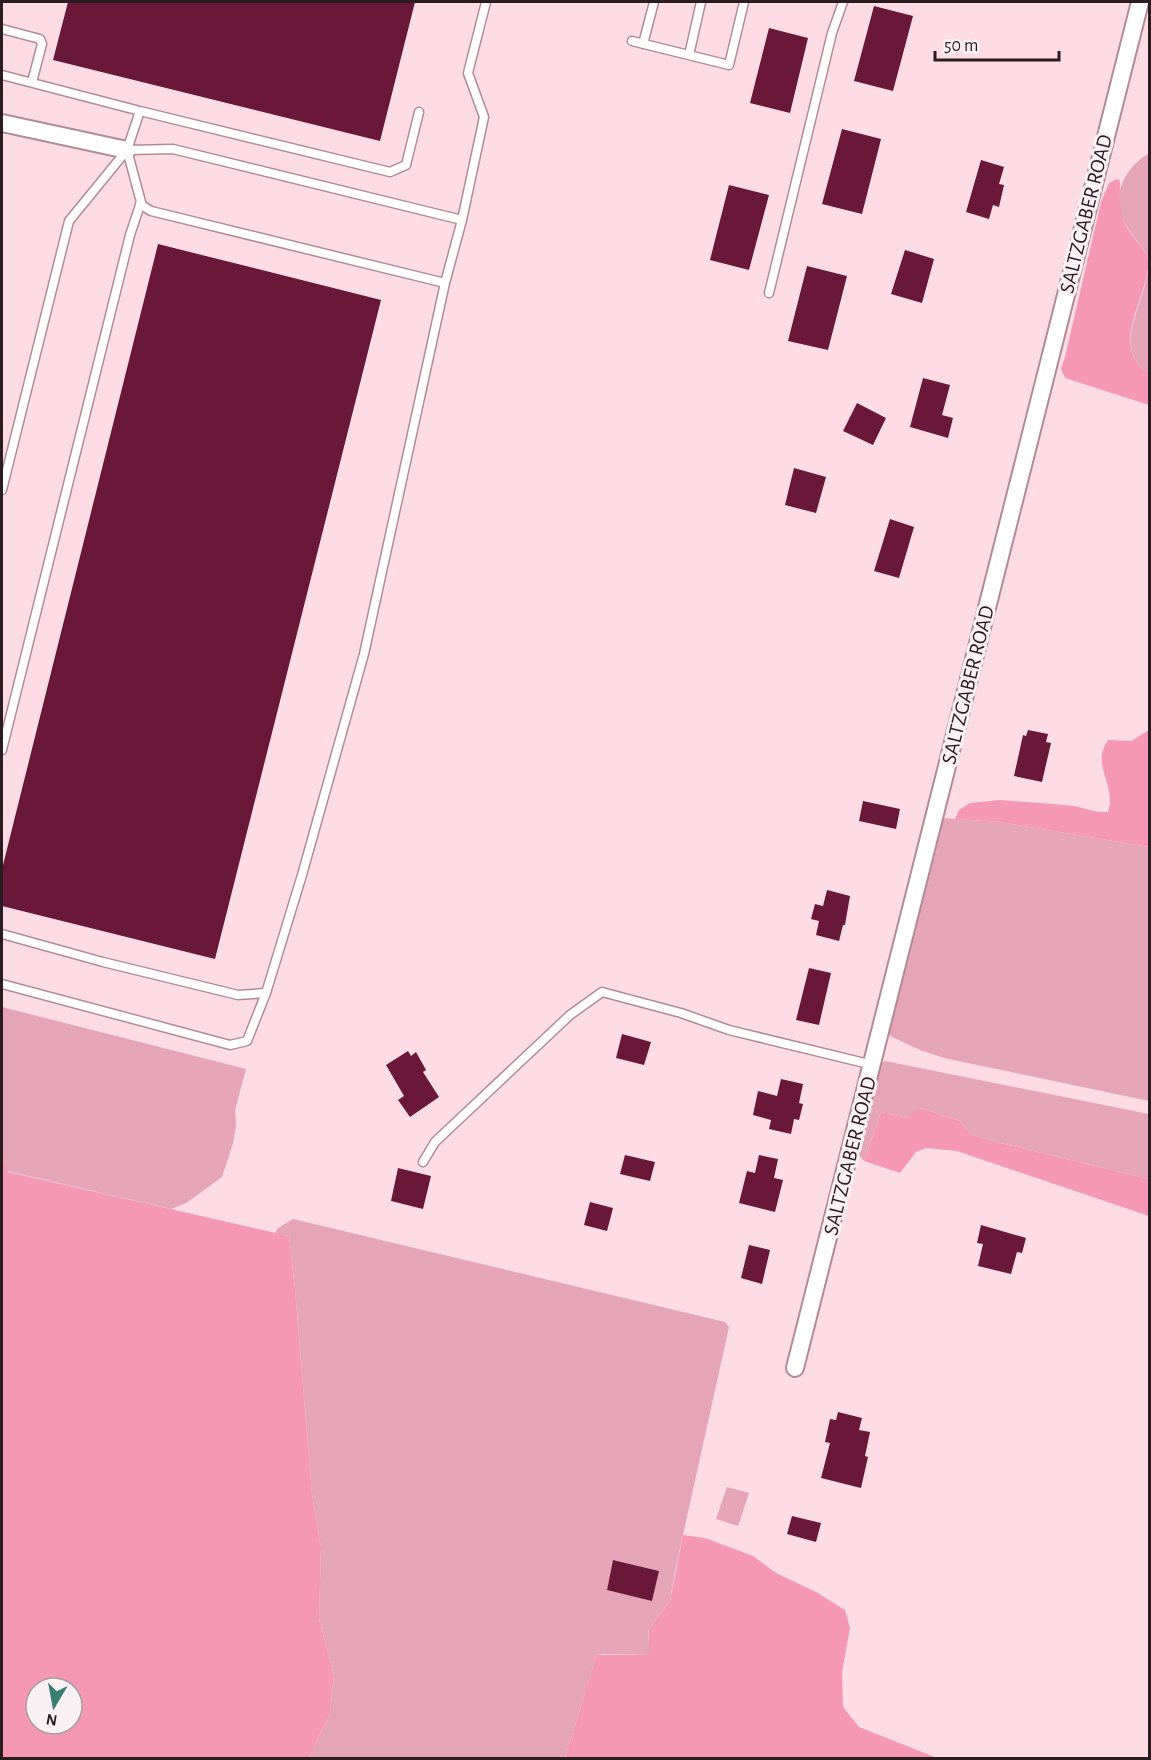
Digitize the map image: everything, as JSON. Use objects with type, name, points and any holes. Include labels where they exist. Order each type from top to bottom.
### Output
[{"type":"street","name":"SALTZGABER ROAD","points":[[795,1368],[1140,2]]},
{"type":"street","points":[[2,123],[127,150]]},
{"type":"lane","points":[[2,984],[230,1045],[247,1041],[266,993],[302,875],[364,654],[484,117],[468,73],[486,2]]},
{"type":"lane","points":[[644,44],[654,2]]},
{"type":"lane","points":[[689,55],[701,2]]},
{"type":"lane","points":[[632,41],[729,65],[744,2]]},
{"type":"lane","points":[[769,293],[832,33],[843,2]]},
{"type":"lane","points":[[2,29],[40,39],[42,44],[32,82]]},
{"type":"lane","points":[[2,75],[390,172],[406,165],[419,112]]},
{"type":"lane","points":[[2,490],[69,221],[127,150],[140,111]]},
{"type":"lane","points":[[127,150],[173,149],[462,220]]},
{"type":"lane","points":[[2,750],[127,246],[140,204],[127,150]]},
{"type":"lane","points":[[140,204],[151,211],[446,283]]},
{"type":"lane","points":[[2,934],[238,995],[266,993]]},
{"type":"lane","points":[[423,1162],[435,1142],[461,1117],[570,1015],[602,992],[681,1013],[729,1030],[873,1065]]},
{"type":"shaded area","points":[[1149,153],[1149,373],[1137,362],[1132,350],[1131,336],[1144,290],[1148,262],[1122,216],[1119,195],[1132,167]]},
{"type":"shaded area","points":[[1117,179],[1120,181],[1123,221],[1145,252],[1148,261],[1147,274],[1134,319],[1131,349],[1137,362],[1149,373],[1149,405],[1065,378],[1061,369],[1101,202],[1109,183]]},
{"type":"shaded area","points":[[1149,730],[1149,847],[1000,822],[955,819],[959,810],[970,803],[1000,800],[1074,806],[1108,812],[1110,802],[1102,767],[1103,749],[1108,740],[1131,741]]},
{"type":"shaded area","points":[[943,818],[1000,822],[1149,847],[1149,1101],[944,1058],[890,1036],[888,1029]]},
{"type":"shaded area","points":[[2,1007],[246,1069],[235,1110],[236,1126],[233,1143],[222,1177],[186,1203],[171,1209],[7,1171],[2,1155]]},
{"type":"shaded area","points":[[885,1061],[1149,1114],[1149,1179],[988,1140],[970,1134],[960,1121],[921,1108],[908,1118],[881,1112],[864,1161],[858,1154],[879,1065]]},
{"type":"shaded area","points":[[921,1108],[960,1121],[970,1134],[988,1140],[1149,1179],[1149,1216],[957,1151],[926,1148],[916,1152],[900,1173],[864,1161],[881,1112],[908,1118],[912,1112]]},
{"type":"shaded area","points":[[2,1155],[8,1172],[289,1236],[312,1494],[321,1548],[319,1619],[334,1675],[330,1713],[309,1758],[2,1758]]},
{"type":"shaded area","points":[[293,1219],[725,1322],[729,1327],[670,1601],[649,1629],[649,1655],[597,1654],[565,1758],[309,1758],[330,1713],[334,1675],[319,1619],[321,1548],[312,1494],[289,1236],[275,1233],[278,1228]],"holes":[[[613,1560],[659,1571],[652,1600],[607,1590]]]},
{"type":"shaded area","points":[[727,1487],[749,1493],[738,1526],[716,1519]]},
{"type":"shaded area","points":[[683,1535],[705,1538],[753,1556],[776,1573],[816,1592],[845,1610],[850,1628],[842,1672],[843,1707],[859,1727],[937,1758],[565,1758],[597,1654],[649,1655],[649,1629],[670,1601]]},
{"type":"building","points":[[68,2],[415,2],[380,141],[53,60]]},
{"type":"building","points":[[874,6],[913,16],[893,91],[854,81]]},
{"type":"building","points":[[769,28],[808,38],[790,113],[750,103]]},
{"type":"building","points":[[842,129],[881,139],[862,214],[822,204]]},
{"type":"building","points":[[981,160],[1004,167],[999,184],[1004,185],[999,207],[993,205],[989,219],[966,212]]},
{"type":"building","points":[[729,185],[769,195],[749,270],[710,260]]},
{"type":"building","points":[[158,244],[381,300],[215,959],[2,906],[2,869]]},
{"type":"building","points":[[905,250],[934,259],[922,303],[891,294]]},
{"type":"building","points":[[807,266],[847,276],[828,350],[788,341]]},
{"type":"building","points":[[923,378],[950,385],[942,415],[953,418],[948,438],[910,427]]},
{"type":"building","points":[[857,403],[886,418],[873,445],[843,431]]},
{"type":"building","points":[[794,468],[826,477],[816,513],[785,505]]},
{"type":"building","points":[[890,519],[914,527],[899,578],[874,571]]},
{"type":"building","points":[[1028,730],[1048,734],[1046,742],[1051,743],[1042,782],[1014,776],[1023,735],[1026,736]]},
{"type":"building","points":[[863,801],[900,809],[896,829],[859,821]]},
{"type":"building","points":[[827,890],[850,896],[845,925],[843,925],[839,941],[816,935],[819,921],[811,919],[815,904],[823,906]]},
{"type":"building","points":[[809,968],[831,973],[819,1025],[796,1020]]},
{"type":"building","points":[[622,1034],[651,1042],[644,1065],[616,1058]]},
{"type":"building","points":[[408,1051],[411,1056],[416,1052],[426,1070],[423,1072],[439,1097],[410,1117],[398,1100],[404,1096],[386,1065]]},
{"type":"building","points":[[781,1079],[803,1084],[799,1103],[803,1104],[799,1120],[794,1119],[791,1134],[769,1129],[771,1120],[753,1115],[758,1091],[777,1096]]},
{"type":"building","points":[[625,1155],[655,1162],[650,1181],[620,1174]]},
{"type":"building","points":[[759,1155],[778,1159],[774,1178],[783,1180],[775,1212],[739,1203],[747,1171],[755,1173]]},
{"type":"building","points":[[398,1168],[431,1176],[423,1209],[391,1201]]},
{"type":"building","points":[[590,1202],[613,1208],[607,1231],[584,1225]]},
{"type":"building","points":[[981,1225],[1026,1238],[1022,1253],[1017,1252],[1011,1274],[978,1266],[983,1244],[977,1243]]},
{"type":"building","points":[[749,1245],[770,1250],[762,1284],[741,1278]]},
{"type":"building","points":[[838,1412],[862,1418],[859,1430],[870,1432],[865,1456],[868,1457],[861,1488],[821,1478],[830,1443],[825,1442],[830,1419],[836,1420]]},
{"type":"building","points":[[792,1516],[821,1523],[816,1542],[787,1534]]},
{"type":"building","points":[[613,1560],[659,1571],[652,1601],[607,1590]]}]
